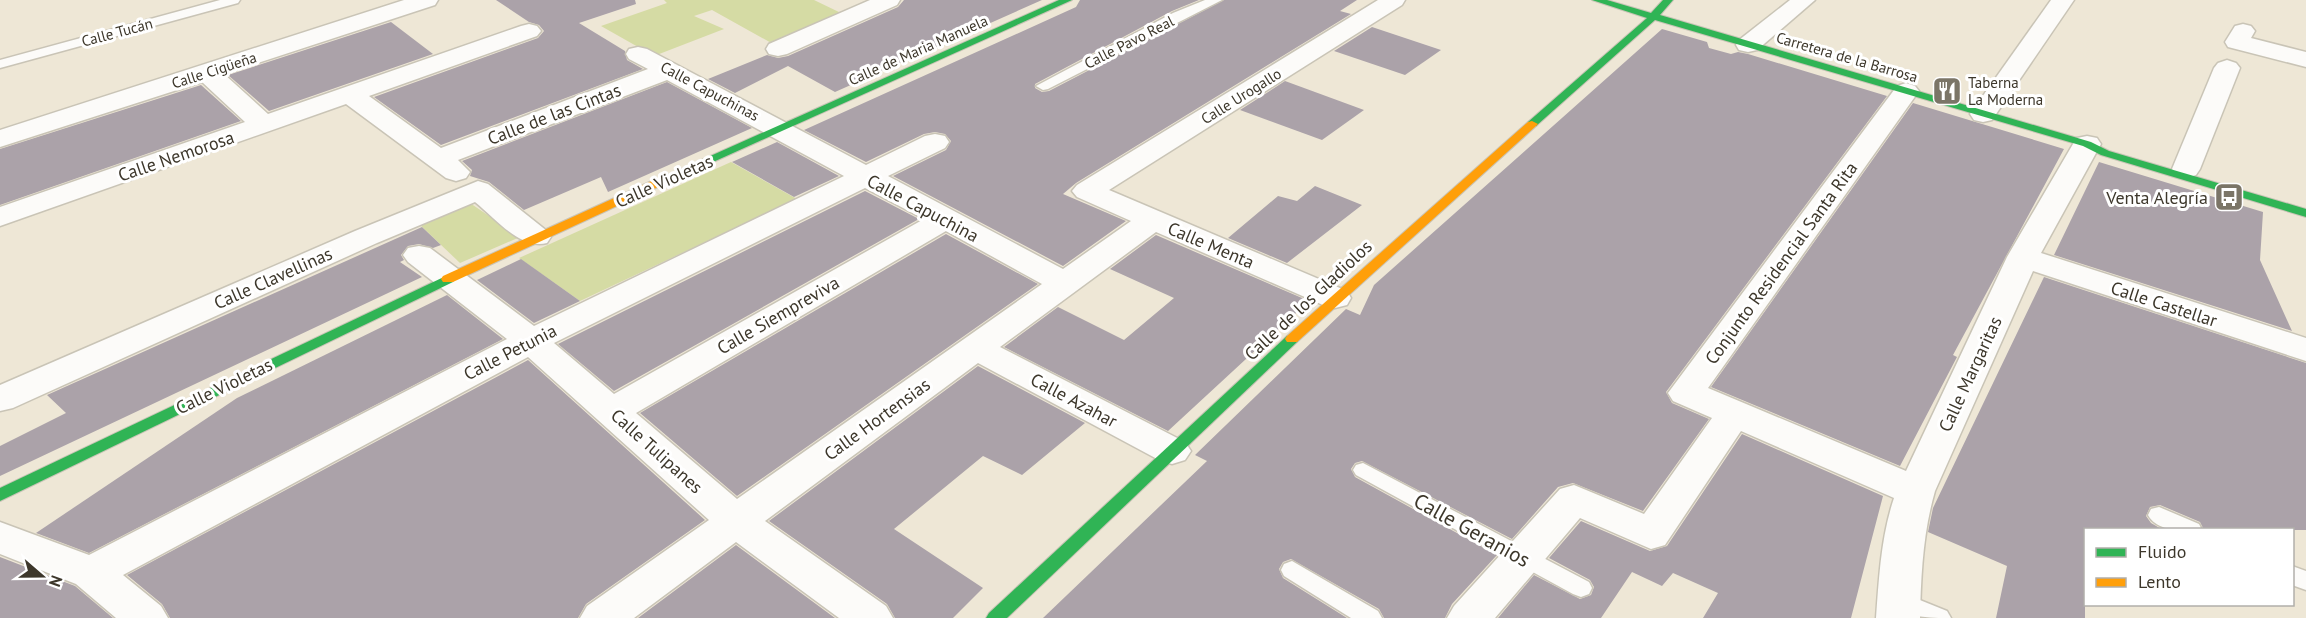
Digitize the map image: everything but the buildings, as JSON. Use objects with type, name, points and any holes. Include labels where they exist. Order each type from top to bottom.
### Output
[{"type":"street","name":"Calle Cigüeña","points":[[0,139],[427,0]]},
{"type":"street","points":[[839,0],[862,12]]},
{"type":"street","points":[[778,49],[889,0]]},
{"type":"street","name":"Calle de Maria Manuela","points":[[782,129],[1067,0]]},
{"type":"street","name":"Calle Urogallo","points":[[1087,191],[1394,0]]},
{"type":"street","name":"Carretera de la Barrosa","points":[[1597,0],[2087,144],[2105,146],[2306,204]]},
{"type":"street","name":"Calle de los Gladiolos","points":[[995,618],[1335,298],[1653,17],[1668,0]]},
{"type":"street","points":[[1748,45],[1804,0]]},
{"type":"street","points":[[1983,114],[2063,0]]},
{"type":"street","name":"Calle Nemorosa","points":[[0,217],[529,31]]},
{"type":"street","points":[[2243,31],[2237,42],[2306,60]]},
{"type":"street","name":"Calle Capuchinas","points":[[638,54],[782,129]]},
{"type":"street","points":[[2186,169],[2227,68]]},
{"type":"street","name":"Calle de las Cintas","points":[[439,158],[669,70]]},
{"type":"street","points":[[207,73],[264,125]]},
{"type":"street","name":"Conjunto Residencial Santa Rita","points":[[1734,414],[1686,393],[1906,91]]},
{"type":"street","points":[[351,95],[439,158],[537,237]]},
{"type":"street","name":"Calle Capuchina","points":[[782,129],[866,178],[1065,283]]},
{"type":"street","name":"Calle Violetas","points":[[0,495],[448,278],[782,129]]},
{"type":"street","name":"Calle Petunia","points":[[91,573],[531,341],[866,178],[935,142]]},
{"type":"street","name":"Carretera de la Barrosa","points":[[2087,144],[2105,153],[2306,213]]},
{"type":"street","name":"Calle Margaritas","points":[[1899,609],[1901,558],[1906,522],[1916,491],[2023,257],[2087,144]]},
{"type":"street","name":"Calle Clavellinas","points":[[0,399],[366,237],[478,190]]},
{"type":"street","name":"Calle Menta","points":[[1087,191],[1335,298]]},
{"type":"street","name":"Calle Siempreviva","points":[[612,411],[944,220]]},
{"type":"street","name":"Calle Hortensias","points":[[602,618],[1152,220]]},
{"type":"street","points":[[419,255],[448,278]]},
{"type":"street","name":"Calle Castellar","points":[[2023,257],[2306,350]]},
{"type":"street","name":"Calle Tulipanes","points":[[448,278],[531,341],[735,521],[872,618]]},
{"type":"street","name":"Calle Azahar","points":[[976,348],[1172,451]]},
{"type":"street","points":[[1469,618],[1574,499],[1651,534],[1734,414],[1916,491]]},
{"type":"street","points":[[0,537],[91,573],[143,617]]},
{"type":"lane","name":"Calle Tucán","points":[[0,64],[234,0]]},
{"type":"lane","name":"Calle Pavo Real","points":[[1042,86],[1178,16],[1216,0]]},
{"type":"lane","name":"Calle Geranios","points":[[1363,470],[1581,588]]},
{"type":"lane","points":[[2159,515],[2187,528]]},
{"type":"lane","points":[[1292,570],[1370,618]]},
{"type":"lane","points":[[1899,609],[1939,618]]},
{"type":"green space","points":[[664,0],[814,0],[841,13],[775,45],[712,10],[694,16],[724,29],[654,56],[601,26],[667,3]]},
{"type":"green space","points":[[731,162],[797,199],[580,301],[519,258]]},
{"type":"green space","points":[[467,201],[520,237],[460,263],[417,222]]},
{"type":"traffic: fast","points":[[656,183],[1067,0]]},
{"type":"traffic: fast","points":[[1597,0],[2087,144],[2105,153],[2306,213]]},
{"type":"traffic: fast","points":[[1532,124],[1653,17],[1668,0]]},
{"type":"traffic: fast","points":[[0,495],[448,279]]},
{"type":"traffic: fast","points":[[995,618],[1292,339]]},
{"type":"traffic: slow","points":[[1292,339],[1532,124]]},
{"type":"traffic: slow","points":[[448,279],[656,183]]},
{"type":"place","name":"Taberna La Moderna","points":[[1947,91]]},
{"type":"place","name":"Venta Alegría","points":[[2229,197]]}]
